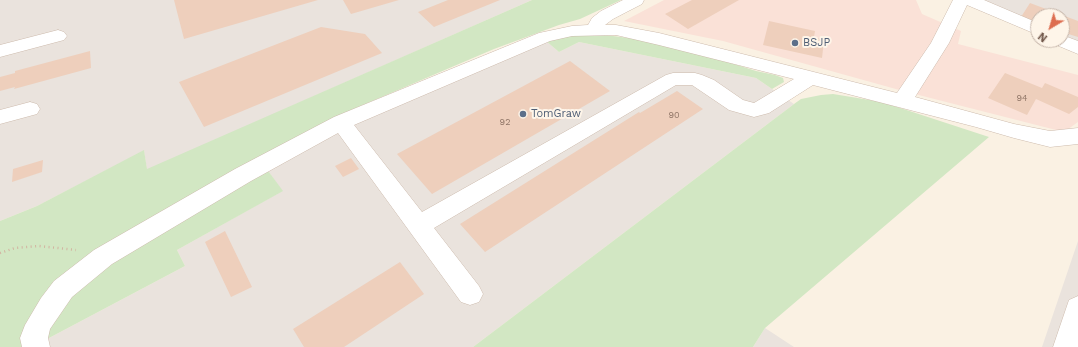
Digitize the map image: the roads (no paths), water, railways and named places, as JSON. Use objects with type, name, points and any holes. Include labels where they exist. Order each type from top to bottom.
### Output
[{"type":"lane","points":[[594,30],[598,22],[606,15],[636,0]]},
{"type":"lane","points":[[902,101],[940,43],[961,0]]},
{"type":"lane","points":[[970,0],[1030,26]]},
{"type":"lane","points":[[36,347],[34,338],[38,325],[63,289],[103,258],[243,175],[341,122],[545,37],[572,31],[616,30],[659,39],[978,120],[1014,131],[1050,139],[1078,136]]},
{"type":"lane","points":[[0,51],[58,36]]},
{"type":"lane","points":[[420,225],[673,79],[695,79],[707,85],[736,105],[754,110],[762,108],[810,78]]},
{"type":"lane","points":[[0,117],[30,108]]},
{"type":"lane","points":[[341,122],[420,225],[470,294]]},
{"type":"lane","points":[[1067,347],[1078,308]]},
{"type":"place","name":"BSJP","points":[[795,43]]},
{"type":"place","name":"TomGraw","points":[[523,114]]}]
